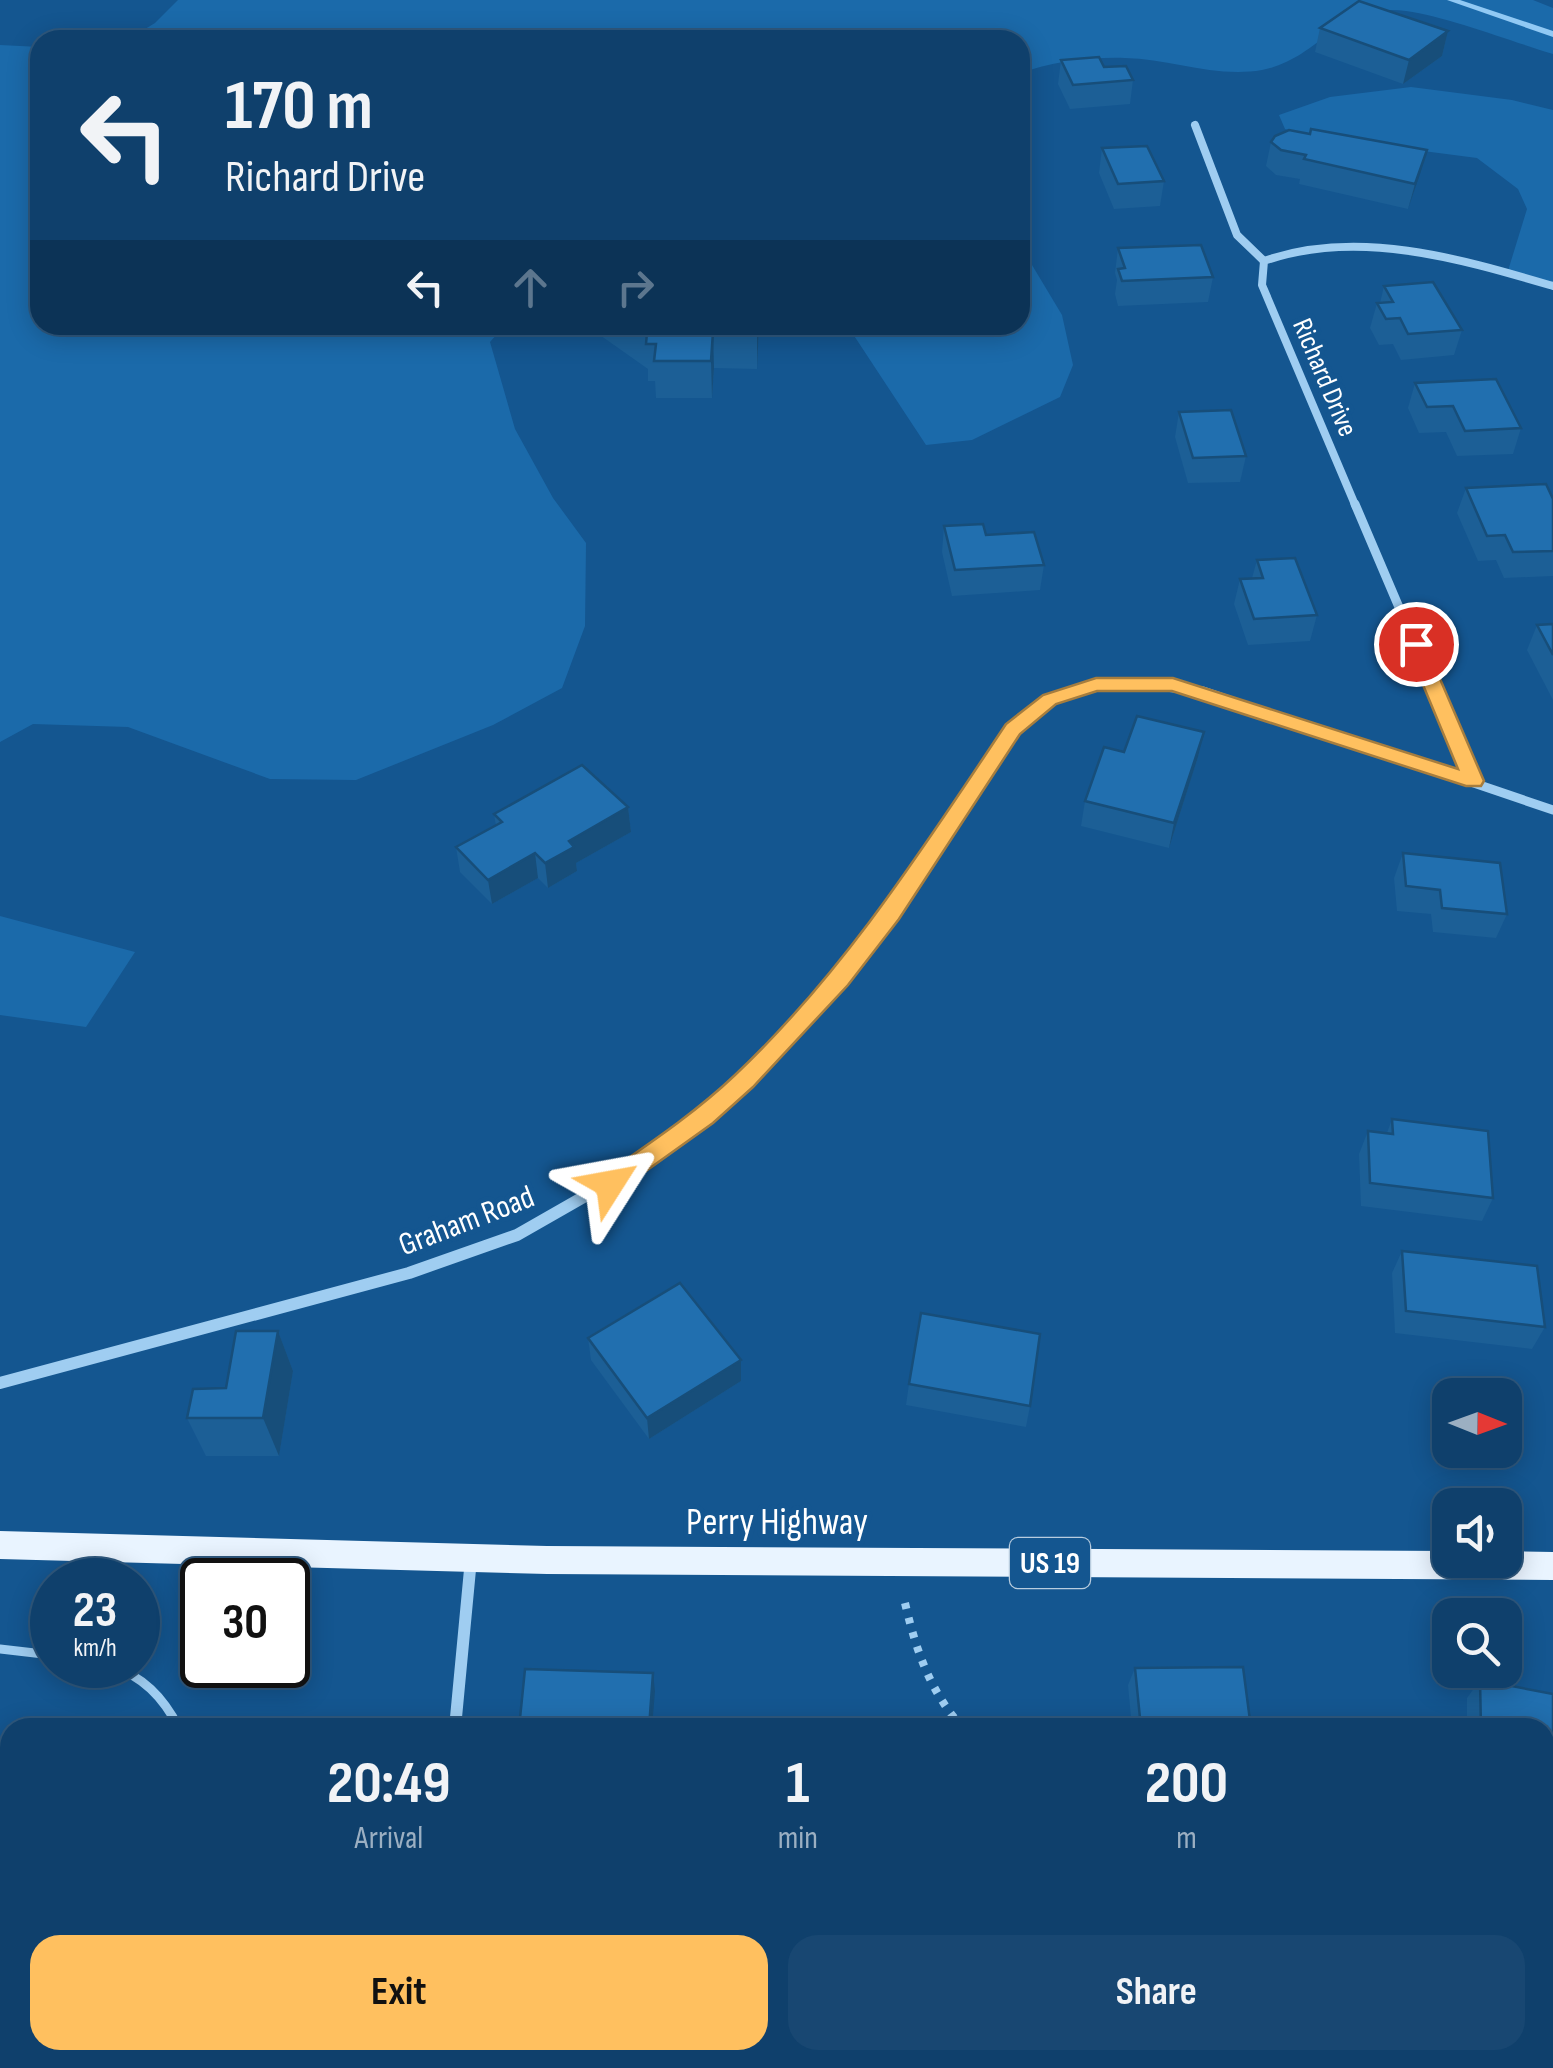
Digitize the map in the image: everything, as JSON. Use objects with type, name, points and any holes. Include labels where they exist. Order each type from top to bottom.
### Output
[{"type":"main road","name":"Perry Highway","points":[[0,1545],[470,1558],[1553,1566]]},
{"type":"street","points":[[1195,125],[1237,235],[1264,261],[1297,247],[1350,244],[1424,256],[1553,286]]},
{"type":"street","name":"Richard Drive","points":[[1264,261],[1262,285],[1473,781]]},
{"type":"street","name":"Graham Road","points":[[0,1383],[410,1273],[517,1235],[610,1184],[704,1116],[798,1025],[891,913],[1013,729],[1050,700],[1071,690],[1122,682],[1173,684],[1203,691],[1553,810]]},
{"type":"street","points":[[456,1718],[470,1558]]},
{"type":"lane","points":[[0,1649],[30,1652]]},
{"type":"lane","points":[[150,1688],[163,1697],[175,1718]]},
{"type":"path","points":[[896,1562],[922,1667],[929,1685],[956,1718]]},
{"type":"shaded area","points":[[178,0],[1533,0],[1553,8],[1553,54],[1441,18],[1383,10],[1346,23],[1282,64],[1245,72],[1112,58],[1058,63],[1030,71],[1030,30],[143,30]]},
{"type":"shaded area","points":[[0,45],[30,46],[30,335],[496,335],[490,342],[515,429],[553,498],[586,543],[585,626],[562,688],[493,725],[356,780],[270,779],[128,727],[33,724],[0,742]]},
{"type":"shaded area","points":[[1411,87],[1512,100],[1553,110],[1553,286],[1507,274],[1527,209],[1518,189],[1477,158],[1308,136],[1285,129],[1279,115],[1330,97]]},
{"type":"shaded area","points":[[1030,262],[1062,315],[1073,365],[1060,397],[972,440],[926,445],[854,335],[1030,335]]},
{"type":"shaded area","points":[[0,916],[135,952],[86,1027],[0,1015]]},
{"type":"building","points":[[1359,1],[1448,31],[1409,60],[1320,28]]},
{"type":"building","points":[[1099,57],[1104,67],[1126,66],[1133,80],[1073,85],[1061,60]]},
{"type":"building","points":[[1311,129],[1427,150],[1415,184],[1304,159],[1306,155],[1281,150],[1271,142],[1289,130],[1310,134]]},
{"type":"building","points":[[1147,146],[1164,181],[1118,184],[1102,148]]},
{"type":"building","points":[[1201,245],[1213,277],[1122,281],[1118,269],[1125,268],[1118,248]]},
{"type":"building","points":[[1433,282],[1462,330],[1408,334],[1400,318],[1386,319],[1377,303],[1393,302],[1384,286]]},
{"type":"building","points":[[647,335],[713,335],[711,361],[654,361],[656,344],[646,344]]},
{"type":"building","points":[[1496,379],[1521,428],[1465,431],[1453,406],[1427,407],[1415,383]]},
{"type":"building","points":[[1231,410],[1246,456],[1193,458],[1179,412]]},
{"type":"building","points":[[1546,484],[1553,499],[1553,551],[1513,552],[1505,535],[1487,536],[1466,488]]},
{"type":"building","points":[[983,524],[986,535],[1034,532],[1044,565],[955,570],[944,526]]},
{"type":"building","points":[[1295,558],[1317,615],[1254,619],[1240,579],[1263,578],[1257,560]]},
{"type":"building","points":[[1553,624],[1553,655],[1537,625]]},
{"type":"building","points":[[1137,716],[1204,732],[1174,823],[1085,801],[1104,747],[1124,752]]},
{"type":"building","points":[[582,765],[628,807],[569,841],[574,847],[545,863],[535,853],[488,880],[456,847],[502,822],[494,814]]},
{"type":"building","points":[[1403,853],[1500,863],[1507,914],[1442,908],[1440,890],[1406,886]]},
{"type":"building","points":[[1392,1119],[1488,1131],[1493,1198],[1370,1183],[1368,1131],[1393,1134]]},
{"type":"building","points":[[1402,1251],[1537,1266],[1545,1327],[1406,1311]]},
{"type":"building","points":[[680,1283],[741,1360],[647,1418],[588,1338]]},
{"type":"building","points":[[921,1313],[1040,1334],[1030,1406],[909,1384]]},
{"type":"building","points":[[236,1331],[278,1331],[263,1418],[187,1418],[193,1389],[226,1388]]},
{"type":"building","points":[[1243,1667],[1250,1718],[1140,1718],[1135,1668]]},
{"type":"building","points":[[525,1669],[653,1673],[650,1718],[520,1718]]},
{"type":"building","points":[[1480,1688],[1522,1688],[1553,1694],[1553,1718],[1481,1718]]},
{"type":"waterway","points":[[1451,0],[1553,34]]},
{"type":"route","points":[[610,1184],[659,1151],[745,1080],[840,978],[891,913],[998,750],[1029,713],[1071,690],[1122,682],[1173,684],[1473,781],[1416,644]]}]
